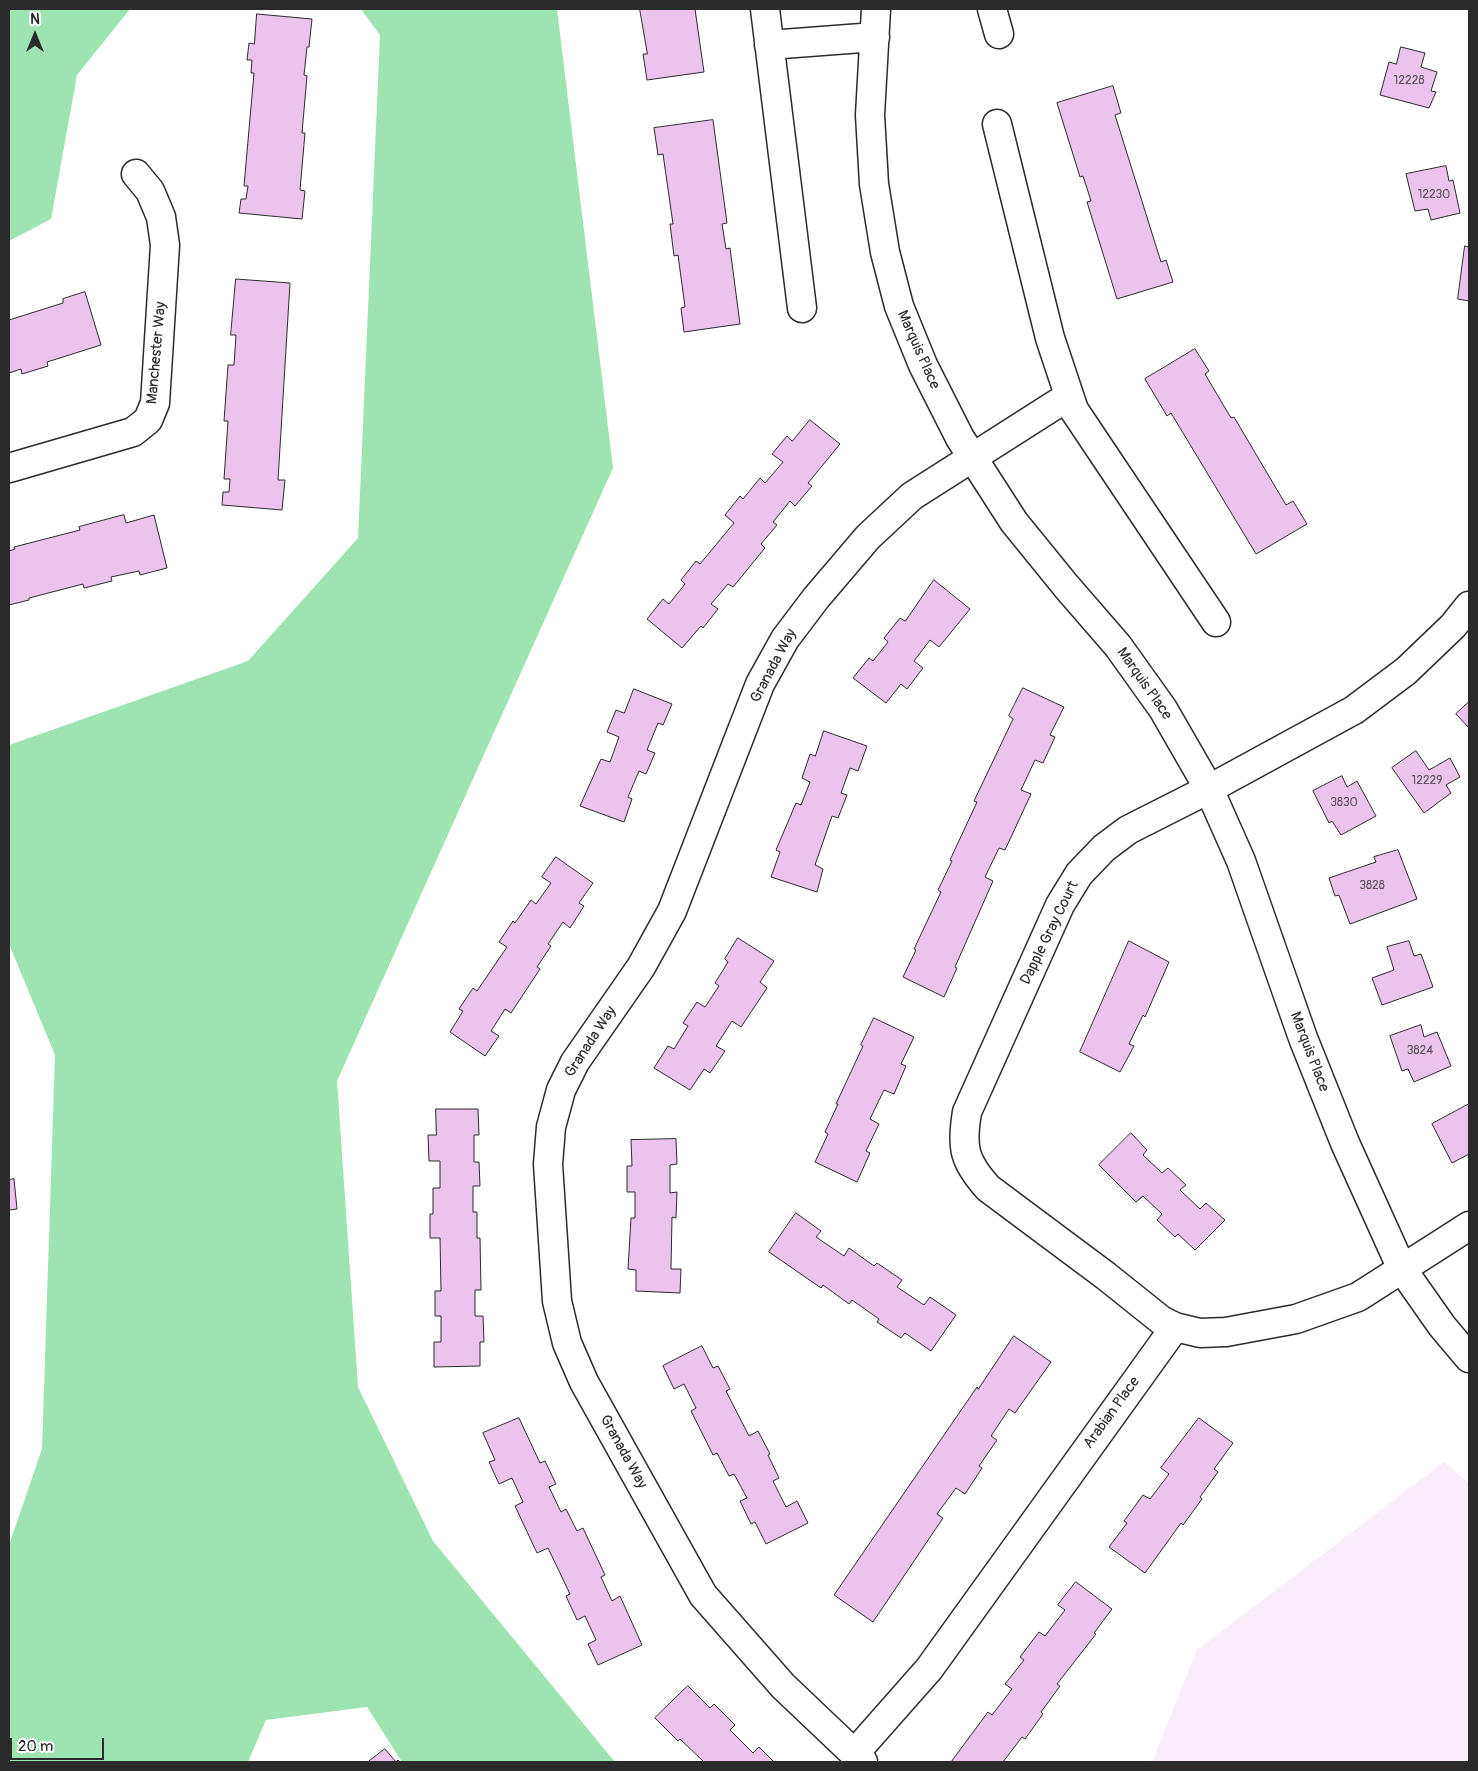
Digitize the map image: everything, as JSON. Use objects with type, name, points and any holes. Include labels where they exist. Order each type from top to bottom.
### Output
[{"type":"street","points":[[765,9],[802,308]]},
{"type":"street","name":"Marquis Place","points":[[876,9],[870,116],[874,184],[885,252],[899,306],[923,365],[971,458],[1014,522],[1118,646],[1163,709],[1209,789],[1241,861],[1303,1038],[1344,1143],[1402,1269],[1442,1326],[1469,1358]]},
{"type":"street","points":[[770,45],[875,37]]},
{"type":"street","points":[[997,124],[1050,338],[1074,410],[1216,622]]},
{"type":"street","name":"Manchester Way","points":[[9,468],[133,432],[148,420],[156,403],[165,245],[161,217],[150,191],[136,174]]},
{"type":"street","name":"Granada Way","points":[[859,1758],[783,1686],[703,1596],[584,1382],[567,1342],[557,1301],[548,1164],[551,1127],[561,1090],[575,1062],[641,967],[672,911],[760,684],[785,639],[816,598],[868,537],[912,496],[1069,396]]},
{"type":"street","name":"Dapple Gray Court","points":[[1175,1327],[1161,1320],[1106,1276],[988,1188],[973,1172],[965,1151],[963,1134],[967,1112],[1060,905],[1079,874],[1104,848],[1128,830],[1209,789],[1354,710],[1406,671],[1453,626],[1469,606]]},
{"type":"street","points":[[1175,1327],[1200,1333],[1217,1332],[1296,1319],[1358,1297],[1469,1226]]},
{"type":"street","name":"Arabian Place","points":[[859,1758],[929,1669],[1175,1327]]},
{"type":"shaded area","points":[[1444,1462],[1469,1483],[1469,1762],[1152,1762],[1197,1650]]},
{"type":"green space","points":[[9,9],[130,9],[77,75],[51,219],[9,241]]},
{"type":"green space","points":[[361,9],[557,9],[613,468],[337,1081],[358,1387],[433,1541],[615,1762],[402,1762],[367,1707],[266,1720],[248,1762],[9,1762],[9,1545],[42,1449],[55,1055],[9,944],[9,745],[248,661],[358,538],[380,35]]},
{"type":"building","points":[[640,9],[695,9],[704,72],[647,80],[643,54],[647,54]]},
{"type":"building","points":[[257,14],[312,19],[304,75],[307,76],[300,190],[305,191],[302,219],[239,213],[241,199],[246,199],[248,186],[244,186],[254,73],[251,73],[252,60],[247,60],[249,43],[254,44]]},
{"type":"building","points":[[1401,47],[1425,53],[1421,67],[1437,72],[1431,91],[1436,92],[1429,108],[1380,95],[1389,62],[1396,64]]},
{"type":"building","points":[[1113,86],[1121,113],[1115,115],[1161,262],[1166,260],[1173,282],[1117,299],[1087,202],[1091,201],[1083,176],[1080,177],[1057,103]]},
{"type":"building","points":[[713,120],[727,223],[722,224],[726,249],[730,248],[740,324],[684,332],[681,308],[685,307],[678,255],[674,256],[670,224],[673,224],[663,154],[658,155],[654,128]]},
{"type":"building","points":[[1446,166],[1449,181],[1453,180],[1460,213],[1431,220],[1428,209],[1415,211],[1406,174]]},
{"type":"building","points":[[1465,246],[1469,247],[1469,301],[1458,299]]},
{"type":"building","points":[[236,279],[290,283],[278,480],[285,480],[282,510],[222,505],[223,492],[229,492],[230,479],[224,479],[228,421],[224,421],[228,365],[234,365],[236,335],[231,335]]},
{"type":"building","points":[[85,292],[101,345],[47,362],[48,366],[22,374],[21,369],[9,373],[9,320],[63,303],[63,299]]},
{"type":"building","points":[[1195,349],[1209,371],[1205,374],[1231,418],[1234,417],[1286,505],[1293,501],[1307,524],[1256,554],[1171,413],[1167,416],[1145,379]]},
{"type":"building","points":[[810,420],[840,444],[808,483],[812,486],[795,506],[790,501],[773,522],[777,525],[761,544],[765,548],[733,587],[728,584],[711,604],[718,609],[703,628],[701,626],[682,648],[647,619],[663,599],[669,604],[685,584],[681,580],[696,561],[700,564],[734,523],[725,515],[740,496],[743,499],[760,478],[765,483],[783,462],[772,454],[787,436],[792,441]]},
{"type":"building","points":[[124,515],[126,523],[154,515],[167,568],[140,575],[139,571],[111,577],[112,581],[84,588],[83,584],[9,605],[9,551],[15,549],[14,547],[80,530],[79,527]]},
{"type":"building","points":[[934,580],[970,609],[939,647],[930,640],[914,661],[923,668],[907,689],[901,684],[886,703],[853,678],[869,658],[873,661],[888,642],[884,638],[900,618],[905,621]]},
{"type":"building","points":[[1023,688],[1064,707],[1050,735],[1055,737],[1043,763],[1035,760],[1021,790],[1031,794],[1005,850],[999,848],[985,877],[993,881],[955,967],[957,968],[944,997],[903,977],[941,892],[938,890],[977,802],[974,801],[1013,719],[1009,716]]},
{"type":"building","points":[[634,689],[672,704],[663,725],[658,723],[647,750],[655,753],[646,774],[639,771],[628,797],[632,799],[624,822],[580,806],[601,759],[610,762],[619,737],[607,732],[616,710],[624,713]]},
{"type":"building","points":[[1469,702],[1469,728],[1456,714]]},
{"type":"building","points":[[824,731],[867,746],[858,771],[850,768],[841,793],[847,795],[838,818],[832,816],[815,865],[823,869],[817,892],[771,877],[780,852],[776,850],[796,803],[801,805],[810,782],[802,778],[810,754],[815,756]]},
{"type":"building","points":[[1416,751],[1429,770],[1450,758],[1460,777],[1446,785],[1451,793],[1424,813],[1392,768]]},
{"type":"building","points":[[1342,776],[1347,787],[1357,781],[1376,816],[1341,835],[1332,821],[1329,823],[1313,791]]},
{"type":"building","points":[[1398,850],[1417,899],[1350,924],[1339,895],[1335,896],[1329,878],[1376,862],[1374,857]]},
{"type":"building","points":[[556,857],[593,883],[579,903],[584,906],[570,928],[563,922],[548,944],[551,946],[537,967],[540,969],[511,1013],[505,1009],[491,1031],[499,1036],[485,1056],[450,1032],[463,1011],[459,1009],[473,988],[477,991],[507,947],[499,942],[513,921],[515,923],[531,900],[536,904],[551,883],[542,877]]},
{"type":"building","points":[[738,938],[774,961],[760,982],[767,988],[741,1027],[732,1021],[716,1046],[725,1051],[710,1073],[704,1069],[690,1090],[654,1068],[668,1046],[674,1049],[688,1026],[683,1023],[697,1002],[705,1007],[719,986],[715,983],[728,962],[725,959]]},
{"type":"building","points":[[1129,941],[1169,962],[1145,1017],[1143,1015],[1129,1044],[1134,1046],[1120,1072],[1080,1052]]},
{"type":"building","points":[[1409,941],[1414,956],[1421,954],[1433,987],[1382,1005],[1372,978],[1394,970],[1387,947]]},
{"type":"building","points":[[874,1018],[914,1037],[901,1064],[906,1066],[894,1094],[884,1090],[870,1119],[879,1124],[866,1151],[870,1153],[857,1182],[815,1162],[828,1134],[825,1132],[838,1104],[836,1104]]},
{"type":"building","points":[[1421,1025],[1424,1037],[1437,1032],[1451,1066],[1414,1082],[1408,1069],[1402,1071],[1390,1036]]},
{"type":"building","points":[[1469,1104],[1469,1154],[1452,1163],[1432,1124]]},
{"type":"building","points":[[436,1109],[478,1109],[479,1135],[474,1135],[474,1162],[479,1162],[480,1186],[473,1186],[473,1212],[477,1212],[477,1238],[480,1238],[481,1290],[475,1290],[475,1316],[483,1316],[484,1342],[480,1342],[480,1366],[434,1367],[434,1342],[441,1342],[441,1316],[435,1316],[435,1291],[441,1291],[440,1238],[430,1238],[430,1214],[433,1214],[433,1188],[440,1188],[440,1161],[429,1161],[428,1135],[436,1135]]},
{"type":"building","points":[[1131,1133],[1147,1150],[1143,1155],[1162,1173],[1168,1168],[1186,1185],[1180,1190],[1200,1209],[1206,1203],[1225,1220],[1195,1250],[1178,1234],[1175,1237],[1157,1220],[1162,1214],[1143,1196],[1136,1202],[1099,1165]]},
{"type":"building","points":[[676,1139],[677,1164],[670,1165],[670,1193],[677,1192],[676,1218],[672,1217],[671,1269],[681,1269],[680,1293],[636,1291],[636,1270],[628,1269],[631,1218],[635,1218],[635,1192],[627,1192],[627,1166],[632,1166],[631,1140]]},
{"type":"building","points":[[14,1179],[17,1209],[9,1210],[9,1180]]},
{"type":"building","points":[[796,1213],[821,1231],[816,1237],[844,1256],[849,1248],[874,1266],[877,1263],[902,1280],[897,1287],[924,1305],[930,1297],[956,1315],[931,1351],[905,1333],[901,1338],[877,1322],[879,1319],[852,1300],[849,1304],[823,1285],[821,1288],[769,1252]]},
{"type":"building","points":[[1014,1336],[1051,1362],[1015,1413],[1009,1409],[991,1436],[997,1440],[979,1466],[982,1468],[965,1494],[956,1488],[937,1514],[943,1518],[873,1622],[834,1595]]},
{"type":"building","points":[[702,1346],[713,1368],[718,1366],[730,1389],[726,1391],[749,1436],[758,1431],[770,1454],[768,1455],[779,1478],[773,1481],[786,1507],[797,1501],[808,1523],[766,1544],[755,1522],[751,1524],[740,1501],[747,1498],[734,1474],[729,1476],[717,1453],[713,1455],[691,1411],[696,1408],[684,1384],[674,1389],[663,1366]]},
{"type":"building","points":[[519,1418],[540,1463],[545,1461],[556,1484],[549,1487],[561,1512],[566,1509],[577,1531],[583,1528],[605,1575],[601,1577],[612,1601],[620,1596],[642,1645],[598,1665],[588,1644],[596,1640],[585,1616],[577,1620],[566,1596],[570,1594],[548,1548],[537,1553],[515,1506],[523,1502],[512,1478],[499,1484],[489,1462],[495,1460],[483,1433]]},
{"type":"building","points":[[1199,1418],[1233,1443],[1214,1469],[1218,1472],[1200,1497],[1202,1499],[1183,1525],[1181,1523],[1145,1573],[1109,1547],[1127,1523],[1124,1521],[1143,1495],[1150,1499],[1169,1474],[1161,1468]]},
{"type":"building","points":[[1076,1582],[1112,1609],[1094,1633],[1096,1634],[1057,1684],[1060,1686],[1041,1712],[1043,1714],[1025,1739],[1022,1737],[1003,1762],[951,1762],[988,1712],[992,1715],[1012,1689],[1005,1684],[1024,1660],[1020,1657],[1039,1632],[1045,1636],[1065,1610],[1058,1605]]},
{"type":"building","points":[[688,1686],[710,1708],[714,1704],[735,1725],[730,1730],[753,1753],[759,1747],[774,1762],[704,1762],[680,1739],[678,1741],[655,1718]]},
{"type":"building","points":[[385,1749],[396,1762],[368,1762]]}]
